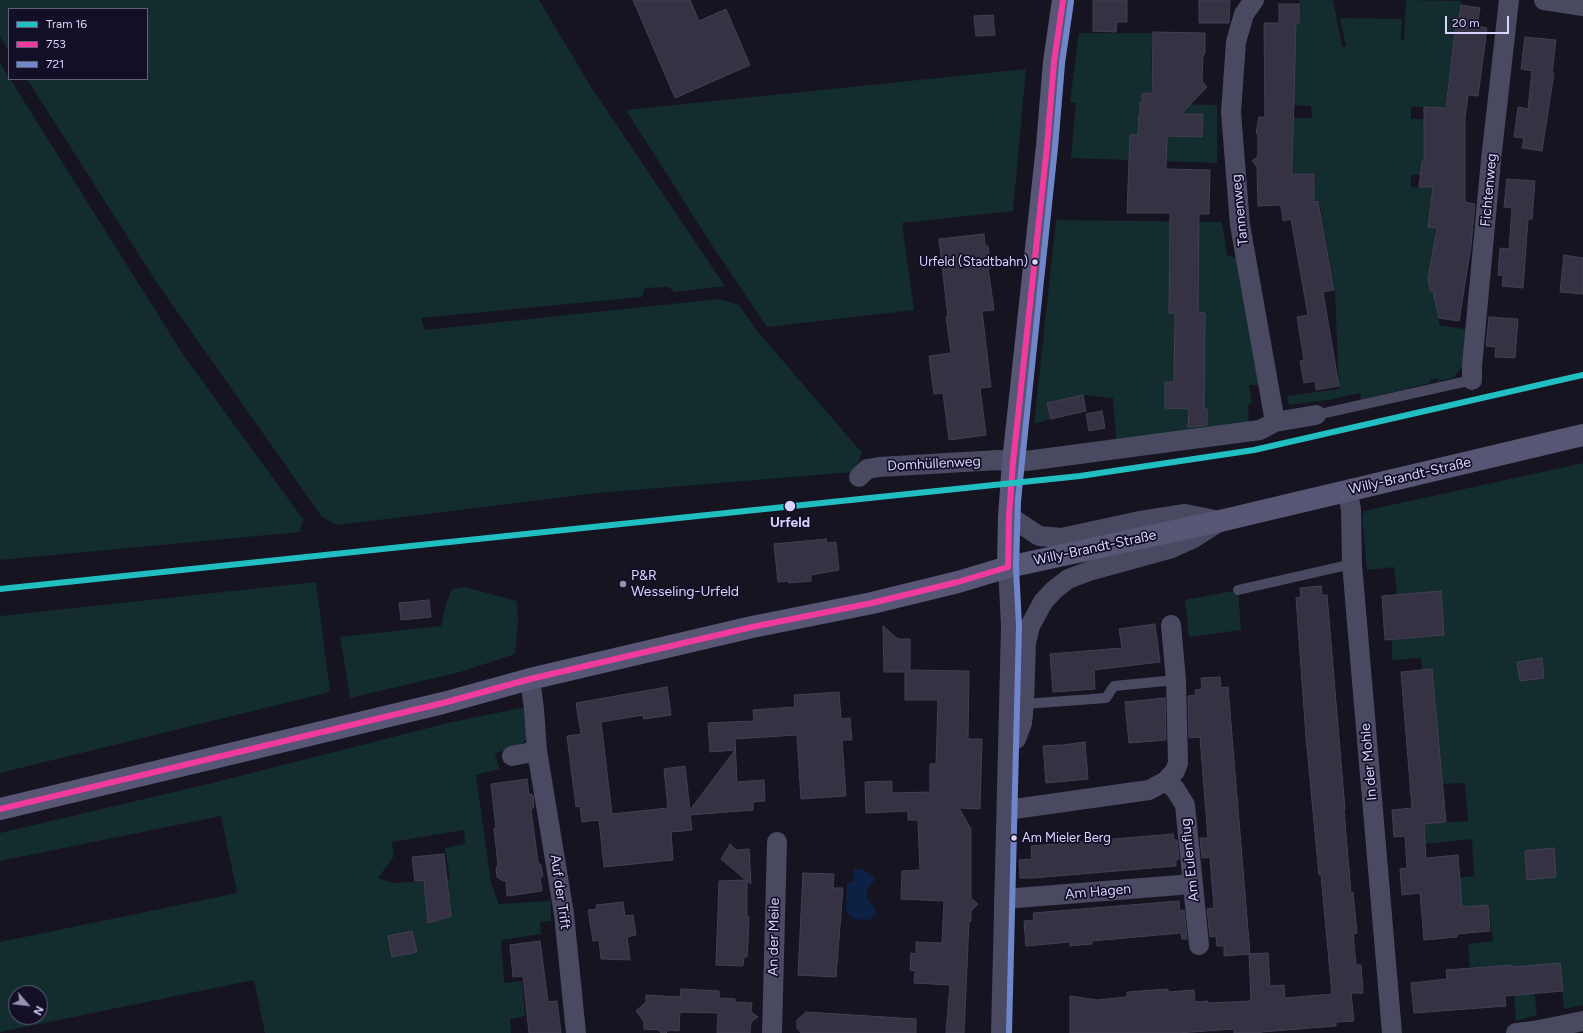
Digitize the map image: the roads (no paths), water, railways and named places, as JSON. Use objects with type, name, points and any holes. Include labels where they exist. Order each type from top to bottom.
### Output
[{"type":"main road","points":[[1008,567],[1009,516],[1013,462],[1047,146],[1054,62],[1063,0]]},
{"type":"main road","name":"Willy-Brandt-Straße","points":[[0,808],[443,703],[530,679],[752,627],[872,603],[958,582],[1008,567],[1220,521],[1583,435]]},
{"type":"street","name":"Tannenweg","points":[[1254,0],[1244,14],[1236,42],[1231,112],[1240,225],[1275,422]]},
{"type":"street","name":"Fichtenweg","points":[[1472,380],[1472,366],[1491,160],[1509,0]]},
{"type":"street","points":[[1544,0],[1583,6]]},
{"type":"street","points":[[1013,462],[1260,430],[1275,422],[1316,415]]},
{"type":"street","name":"Domhüllenweg","points":[[859,477],[867,470],[879,467],[998,460],[1013,462]]},
{"type":"street","name":"In der Mohle","points":[[1348,491],[1351,510],[1352,564],[1392,1033]]},
{"type":"street","points":[[1009,516],[1039,536],[1061,538],[1140,521],[1185,514],[1220,521]]},
{"type":"street","points":[[1008,764],[1022,723],[1026,643],[1030,626],[1043,602],[1054,590],[1068,579],[1092,570],[1172,548],[1192,539],[1220,521]]},
{"type":"street","points":[[1001,1033],[1011,626],[1008,567]]},
{"type":"street","points":[[1007,810],[1149,790],[1166,781],[1176,771],[1178,763],[1176,680],[1171,625]]},
{"type":"street","name":"Auf der Trift","points":[[530,679],[537,752],[564,914],[576,1033]]},
{"type":"street","points":[[512,756],[537,752]]},
{"type":"street","name":"Am Eulenflug","points":[[1166,781],[1175,789],[1184,805],[1199,945]]},
{"type":"street","name":"An der Meile","points":[[772,1033],[777,842]]},
{"type":"street","name":"Am Hagen","points":[[1004,899],[1192,884]]},
{"type":"street","points":[[1516,1033],[1534,1031],[1583,1021]]},
{"type":"lane","points":[[1316,415],[1472,380]]},
{"type":"lane","points":[[1238,590],[1352,564]]},
{"type":"lane","points":[[1024,704],[1106,698],[1114,686],[1176,680]]},
{"type":"water","points":[[854,869],[862,869],[874,876],[874,881],[867,890],[867,897],[877,913],[869,920],[854,919],[846,911],[847,882],[853,882]]},
{"type":"tram line","name":"16","points":[[0,589],[1080,476],[1254,450],[1583,375]]},
{"type":"place","name":"Urfeld (Stadtbahn)","points":[[1035,262]]},
{"type":"place","name":"Urfeld","points":[[790,506]]},
{"type":"place","name":"P&R Wesseling-Urfeld","points":[[623,584]]},
{"type":"place","name":"Am Mieler Berg","points":[[1014,838]]}]
